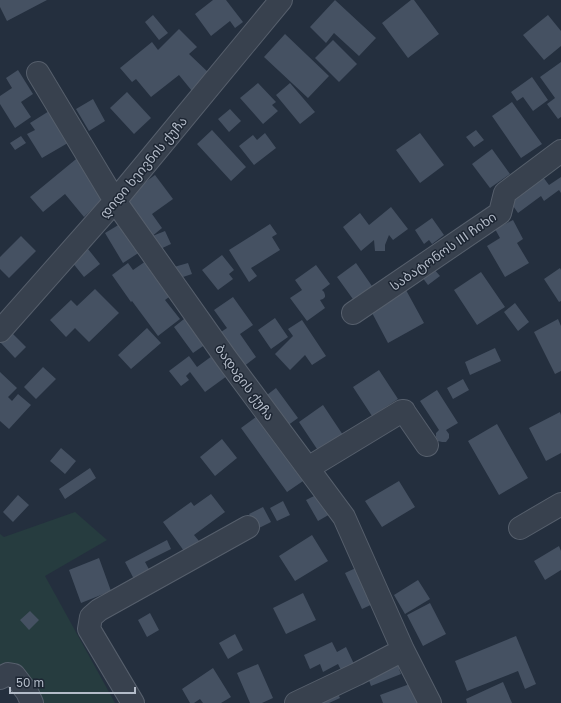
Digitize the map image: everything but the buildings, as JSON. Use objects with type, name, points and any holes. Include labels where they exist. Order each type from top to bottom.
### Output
[{"type":"street","name":"დიდი ხეივნის ქუჩა","points":[[0,331],[115,201],[281,0]]},
{"type":"street","name":"ბადაგის ქუჩა","points":[[38,73],[115,201],[222,351],[344,517],[403,650],[430,703]]},
{"type":"street","name":"საბატონოს III ჩიხი","points":[[353,313],[500,213],[505,193],[561,151]]},
{"type":"street","points":[[308,468],[402,411],[404,411],[427,445]]},
{"type":"street","points":[[520,528],[561,504]]},
{"type":"street","points":[[133,703],[89,629],[91,617],[99,610],[248,527]]},
{"type":"street","points":[[296,703],[358,674],[403,650]]},
{"type":"street","points":[[0,678],[8,674],[14,675],[27,692],[32,703]]},
{"type":"green space","points":[[75,512],[107,540],[45,576],[115,703],[42,703],[2,669],[0,665],[0,534],[4,537]]}]
